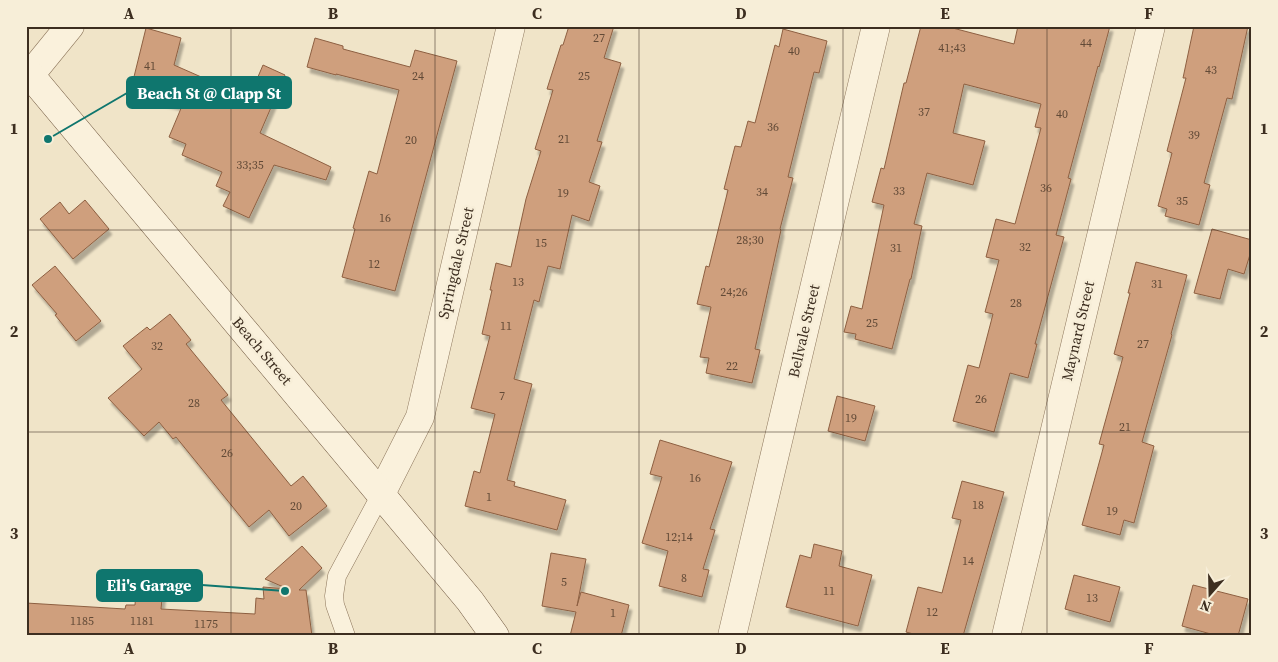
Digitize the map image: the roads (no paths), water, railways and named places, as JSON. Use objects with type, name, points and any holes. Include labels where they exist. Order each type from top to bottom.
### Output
[{"type":"street","points":[[28,75],[70,26]]},
{"type":"street","name":"Springdale Street","points":[[381,494],[420,417],[511,26]]},
{"type":"street","name":"Bellvale Street","points":[[732,636],[876,26]]},
{"type":"street","name":"Maynard Street","points":[[1006,636],[1151,26]]},
{"type":"street","name":"Beach Street","points":[[28,75],[470,601],[494,636]]},
{"type":"lane","points":[[346,636],[335,605],[337,576],[381,494]]},
{"type":"place","name":"Beach St @ Clapp St","points":[[48,139]]},
{"type":"place","name":"Eli's Garage","points":[[285,591]]}]
